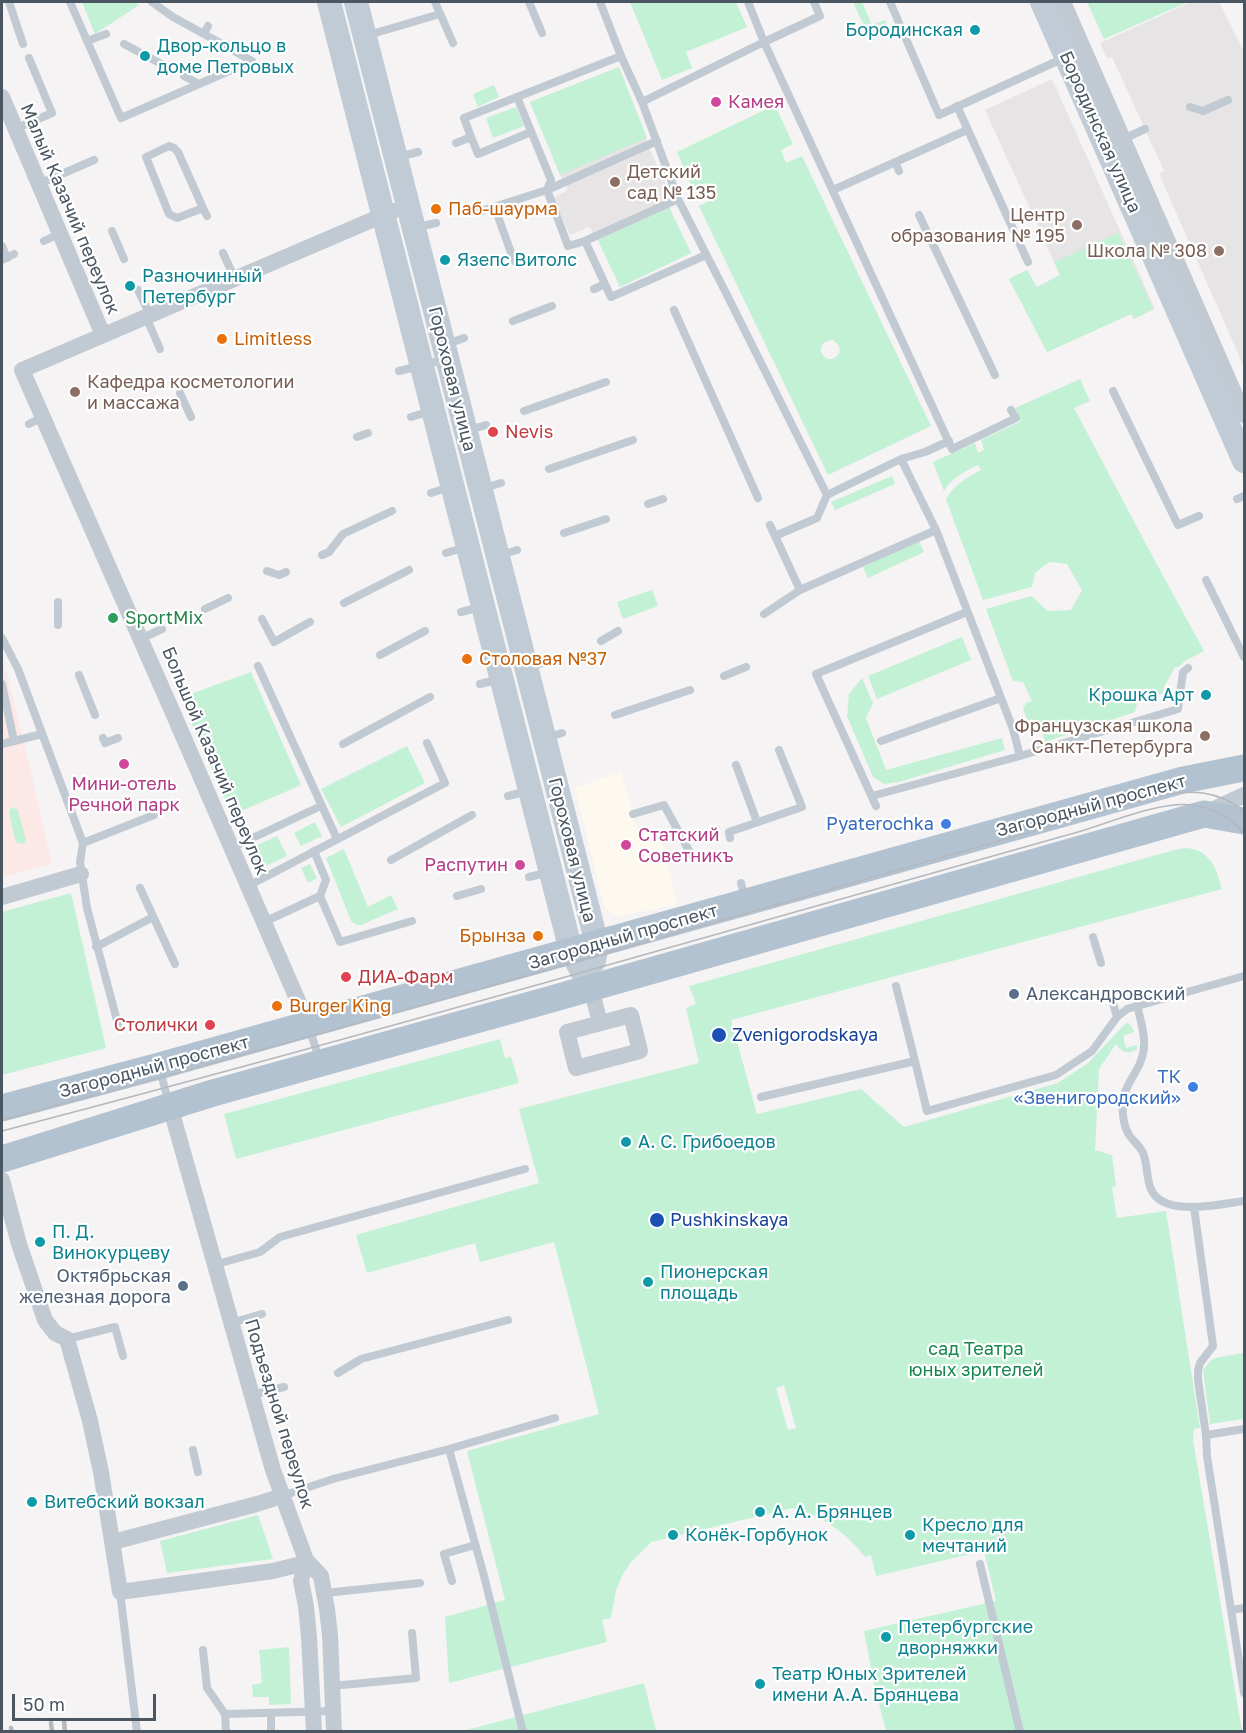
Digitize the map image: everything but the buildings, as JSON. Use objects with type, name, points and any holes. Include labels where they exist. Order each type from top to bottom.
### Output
[{"type":"main road","name":"Гороховая улица","points":[[329,2],[383,215],[410,368],[540,874],[571,951],[591,988]]},
{"type":"main road","name":"Гороховая улица","points":[[356,2],[365,36],[407,155],[419,219],[452,347],[476,428],[553,736],[597,944],[591,988]]},
{"type":"main road","name":"Бородинская улица","points":[[1042,2],[1075,54],[1115,143],[1245,461]]},
{"type":"main road","name":"Загородный проспект","points":[[2,1108],[597,944],[743,892],[1183,780],[1245,768]]},
{"type":"main road","name":"Загородный проспект","points":[[2,1159],[170,1106],[1204,814],[1245,821]]},
{"type":"street","name":"Бородинская улица","points":[[1063,2],[1075,54]]},
{"type":"street","name":"Малый Казачий переулок","points":[[2,97],[39,184],[52,237],[103,335]]},
{"type":"street","name":"Бородинская улица","points":[[1115,143],[1245,416]]},
{"type":"street","name":"Большой Казачий переулок","points":[[308,1024],[231,848],[203,794],[168,715],[140,639],[36,421],[22,370],[383,215],[419,219]]},
{"type":"street","name":"Загородный проспект","points":[[1204,814],[1245,795]]},
{"type":"street","points":[[2,897],[81,874]]},
{"type":"street","points":[[591,988],[600,1023]]},
{"type":"street","points":[[631,1015],[640,1051],[576,1068],[567,1032],[600,1023],[631,1015]]},
{"type":"street","name":"Подъездной переулок","points":[[170,1106],[251,1395],[302,1562],[321,1576],[330,1635],[334,1731]]},
{"type":"street","points":[[2,1180],[6,1212],[45,1320],[55,1333],[67,1340],[99,1462],[120,1592],[273,1571],[302,1562],[301,1581],[309,1637],[314,1731]]},
{"type":"street","points":[[113,1542],[209,1512],[282,1496]]},
{"type":"lane","points":[[9,2],[23,44]]},
{"type":"lane","points":[[70,2],[121,118],[252,61],[206,30],[173,16],[152,2]]},
{"type":"lane","points":[[435,2],[453,43]]},
{"type":"lane","points":[[529,2],[542,33]]},
{"type":"lane","points":[[600,2],[642,102],[678,199],[826,495]]},
{"type":"lane","points":[[748,2],[764,42],[952,449],[1016,418],[1011,410]]},
{"type":"lane","points":[[642,102],[819,16],[814,2]]},
{"type":"lane","points":[[890,2],[939,115],[1075,54]]},
{"type":"lane","points":[[365,36],[440,14]]},
{"type":"lane","points":[[87,41],[106,34]]},
{"type":"lane","points":[[124,44],[167,67]]},
{"type":"lane","points":[[531,132],[478,154],[464,117],[621,56]]},
{"type":"lane","points":[[15,129],[52,113],[29,58]]},
{"type":"lane","points":[[184,76],[199,84]]},
{"type":"lane","points":[[517,97],[551,180],[547,190],[568,246],[585,241],[678,199]]},
{"type":"lane","points":[[1191,107],[1203,111],[1228,100]]},
{"type":"lane","points":[[957,106],[1028,261]]},
{"type":"lane","points":[[1115,143],[1145,129]]},
{"type":"lane","points":[[833,190],[968,130]]},
{"type":"lane","points":[[456,142],[471,137]]},
{"type":"lane","points":[[478,212],[547,190],[657,141]]},
{"type":"lane","points":[[169,146],[174,148],[178,152],[205,212],[177,218],[170,214],[146,157],[169,146]]},
{"type":"lane","points":[[39,184],[94,160]]},
{"type":"lane","points":[[895,162],[899,171]]},
{"type":"lane","points":[[495,208],[514,261]]},
{"type":"lane","points":[[920,215],[995,375]]},
{"type":"lane","points":[[112,231],[124,260]]},
{"type":"lane","points":[[585,241],[611,297],[659,279],[705,255]]},
{"type":"lane","points":[[2,246],[8,258]]},
{"type":"lane","points":[[223,253],[235,279]]},
{"type":"lane","points":[[594,289],[605,284]]},
{"type":"lane","points":[[138,290],[160,350]]},
{"type":"lane","points":[[513,321],[552,306]]},
{"type":"lane","points":[[674,309],[758,498]]},
{"type":"lane","points":[[410,368],[452,347]]},
{"type":"lane","points":[[524,411],[606,382]]},
{"type":"lane","points":[[1113,391],[1178,525],[1199,516]]},
{"type":"lane","points":[[180,393],[191,417]]},
{"type":"lane","points":[[357,437],[368,433]]},
{"type":"lane","points":[[549,469],[633,440]]},
{"type":"lane","points":[[775,536],[817,518],[826,495],[901,459],[926,452],[949,441]]},
{"type":"lane","points":[[901,459],[936,530],[1013,729],[1020,756]]},
{"type":"lane","points":[[648,504],[663,499]]},
{"type":"lane","points":[[322,555],[329,552],[343,534],[392,511]]},
{"type":"lane","points":[[564,533],[606,519]]},
{"type":"lane","points":[[770,525],[800,590]]},
{"type":"lane","points":[[764,614],[800,590],[936,530]]},
{"type":"lane","points":[[344,603],[409,570]]},
{"type":"lane","points":[[267,571],[279,575],[285,572]]},
{"type":"lane","points":[[1206,580],[1245,657]]},
{"type":"lane","points":[[205,609],[228,598]]},
{"type":"lane","points":[[58,602],[58,626]]},
{"type":"lane","points":[[967,612],[816,674],[874,801],[1178,709],[1183,672],[1188,668]]},
{"type":"lane","points":[[262,619],[274,642],[310,622]]},
{"type":"lane","points":[[140,639],[162,629]]},
{"type":"lane","points":[[601,641],[618,631]]},
{"type":"lane","points":[[380,655],[425,632]]},
{"type":"lane","points":[[2,641],[18,669],[83,843],[80,862],[87,908],[119,1028]]},
{"type":"lane","points":[[258,666],[337,839]]},
{"type":"lane","points":[[724,676],[746,667]]},
{"type":"lane","points":[[79,675],[94,715]]},
{"type":"lane","points":[[2,684],[14,741]]},
{"type":"lane","points":[[615,715],[690,690]]},
{"type":"lane","points":[[343,744],[430,697]]},
{"type":"lane","points":[[881,741],[1001,698]]},
{"type":"lane","points":[[2,744],[42,734]]},
{"type":"lane","points":[[103,738],[105,743],[118,738]]},
{"type":"lane","points":[[248,886],[445,783],[427,743]]},
{"type":"lane","points":[[730,838],[729,832],[802,807],[779,750]]},
{"type":"lane","points":[[736,765],[757,822]]},
{"type":"lane","points":[[633,814],[664,805],[692,856]]},
{"type":"lane","points":[[231,848],[321,806]]},
{"type":"lane","points":[[83,843],[117,835],[154,815]]},
{"type":"lane","points":[[391,860],[472,815]]},
{"type":"lane","points":[[314,851],[326,880],[320,896],[340,942],[412,921]]},
{"type":"lane","points":[[140,888],[175,964]]},
{"type":"lane","points":[[457,896],[481,889]]},
{"type":"lane","points":[[264,922],[320,896]]},
{"type":"lane","points":[[96,947],[153,917]]},
{"type":"lane","points":[[1093,937],[1101,963]]},
{"type":"lane","points":[[896,986],[927,1111],[1056,1075],[1092,1051],[1117,1017],[1127,1009],[1245,976]]},
{"type":"lane","points":[[1110,993],[1117,1017]]},
{"type":"lane","points":[[1137,1005],[1145,1037],[1145,1052],[1129,1081],[1123,1098],[1124,1125],[1130,1137],[1140,1147],[1146,1160],[1150,1188],[1155,1196],[1176,1206],[1194,1207],[1245,1201]]},
{"type":"lane","points":[[308,1024],[321,1063]]},
{"type":"lane","points":[[761,1097],[915,1061]]},
{"type":"lane","points":[[159,1066],[170,1106]]},
{"type":"lane","points":[[214,1265],[260,1252],[280,1237],[525,1169]]},
{"type":"lane","points":[[1194,1207],[1213,1346],[1200,1363],[1198,1371],[1207,1456],[1245,1693]]},
{"type":"lane","points":[[231,1323],[262,1314]]},
{"type":"lane","points":[[338,1373],[361,1359],[508,1320]]},
{"type":"lane","points":[[67,1340],[115,1327],[123,1356]]},
{"type":"lane","points":[[251,1395],[284,1387]]},
{"type":"lane","points":[[282,1496],[333,1479],[449,1449],[555,1418]]},
{"type":"lane","points":[[1206,1435],[1245,1429]]},
{"type":"lane","points":[[449,1449],[523,1731]]},
{"type":"lane","points":[[193,1450],[198,1472]]},
{"type":"lane","points":[[452,1581],[444,1554],[475,1545]]},
{"type":"lane","points":[[980,1564],[1020,1731]]},
{"type":"lane","points":[[325,1593],[420,1583]]},
{"type":"lane","points":[[120,1592],[137,1731]]},
{"type":"lane","points":[[1231,1610],[1245,1608]]},
{"type":"lane","points":[[332,1686],[416,1678],[412,1633]]},
{"type":"lane","points":[[203,1650],[207,1688],[225,1714],[226,1731]]},
{"type":"lane","points":[[225,1714],[333,1711]]},
{"type":"lane","points":[[271,1713],[271,1731]]},
{"type":"shaded area","points":[[1191,2],[1219,2],[1244,52],[1244,367],[1159,174],[1164,171],[1112,57],[1107,58],[1100,43]]},
{"type":"shaded area","name":"Детский сад № 135","points":[[619,67],[651,152],[668,189],[662,193],[691,253],[620,287],[598,240],[589,227],[570,235],[553,198],[568,190],[530,102]]},
{"type":"shaded area","name":"Центр образования № 195","points":[[1052,79],[1155,309],[1134,319],[1131,314],[1047,352],[1009,279],[1027,270],[1037,287],[1060,275],[985,110]]},
{"type":"shaded area","points":[[2,657],[52,864],[2,877]]},
{"type":"shaded area","name":"Статский Советникъ","points":[[621,772],[637,828],[649,830],[664,848],[677,904],[622,916],[607,910],[604,906],[575,788]]},
{"type":"green space","points":[[82,2],[135,2],[139,5],[95,34]]},
{"type":"green space","points":[[630,2],[736,2],[747,27],[686,52],[692,68],[662,80]]},
{"type":"green space","points":[[853,2],[862,2],[872,25],[885,20],[888,27],[868,35]]},
{"type":"green space","points":[[1087,2],[1188,2],[1104,39]]},
{"type":"green space","points":[[619,67],[647,138],[560,175],[530,102]]},
{"type":"green space","points":[[494,85],[499,97],[478,107],[473,94]]},
{"type":"green space","points":[[775,105],[793,144],[781,150],[786,163],[802,156],[931,426],[828,475],[699,206],[713,199],[706,183],[693,189],[677,152]],"holes":[[[833,340],[840,352],[832,359],[828,359],[822,353],[822,345]]]},
{"type":"green space","points":[[516,107],[524,126],[493,138],[486,118]]},
{"type":"green space","points":[[669,207],[691,253],[620,287],[598,240]]},
{"type":"green space","points":[[1118,233],[1153,309],[1134,319],[1131,314],[1047,352],[1009,279],[1027,270],[1037,287],[1060,275],[1054,262]]},
{"type":"green space","points":[[1080,379],[1090,401],[1074,408],[1204,651],[1185,661],[1179,667],[1175,667],[1162,694],[1139,696],[1135,712],[1045,742],[1038,720],[1028,722],[1023,709],[1026,703],[1032,701],[1023,682],[1013,681],[986,609],[1031,596],[1048,611],[1071,610],[1082,590],[1067,564],[1049,562],[1035,573],[1032,587],[983,600],[946,499],[957,485],[981,470],[978,465],[963,473],[950,482],[944,491],[933,462],[975,443],[978,453],[984,450],[981,440],[1021,421],[1015,408]]},
{"type":"green space","points":[[892,476],[895,484],[835,510],[831,502]]},
{"type":"green space","points":[[919,541],[924,552],[868,578],[863,567]]},
{"type":"green space","points":[[652,590],[658,606],[623,619],[617,602]]},
{"type":"green space","points":[[962,637],[971,660],[877,699],[868,676]]},
{"type":"green space","points":[[251,672],[301,785],[232,815],[180,698]]},
{"type":"green space","points":[[862,678],[873,703],[866,718],[886,770],[1002,738],[1005,750],[899,782],[884,784],[873,777],[847,716],[849,694]]},
{"type":"green space","points":[[407,746],[425,783],[341,827],[321,789]]},
{"type":"green space","points":[[13,807],[18,810],[26,840],[23,844],[15,840],[9,812]]},
{"type":"green space","points":[[315,822],[322,836],[301,846],[294,833]]},
{"type":"green space","points":[[277,836],[287,856],[257,870],[247,850]]},
{"type":"green space","points":[[344,849],[368,907],[391,895],[398,909],[361,925],[351,921],[326,858]]},
{"type":"green space","name":"сад Театра юных зрителей","points":[[1178,849],[1195,850],[1207,857],[1215,868],[1222,889],[731,1020],[757,1114],[861,1089],[904,1127],[1058,1083],[1088,1063],[1125,1024],[1128,1023],[1132,1027],[1134,1032],[1123,1036],[1126,1048],[1137,1045],[1137,1049],[1125,1052],[1116,1044],[1099,1069],[1095,1150],[1112,1155],[1116,1185],[1112,1188],[1117,1218],[1166,1211],[1200,1428],[1194,1429],[1193,1440],[1242,1731],[886,1731],[864,1631],[996,1601],[984,1551],[876,1576],[871,1555],[865,1557],[850,1540],[823,1520],[792,1508],[651,1542],[631,1562],[623,1574],[616,1590],[611,1618],[602,1620],[607,1642],[449,1683],[445,1617],[505,1600],[467,1451],[599,1414],[554,1242],[480,1262],[475,1243],[367,1273],[356,1235],[539,1183],[519,1109],[699,1063],[686,1008],[696,1004],[689,986]],"holes":[[[784,1385],[796,1428],[788,1430],[776,1388]]]},
{"type":"green space","points":[[310,864],[317,878],[308,883],[301,868]]},
{"type":"green space","points":[[71,893],[106,1048],[2,1075],[2,912]]},
{"type":"green space","points":[[500,1039],[505,1058],[511,1057],[519,1083],[236,1159],[224,1114]]},
{"type":"green space","points":[[1244,1353],[1244,1419],[1210,1424],[1203,1370],[1215,1358]]},
{"type":"green space","points":[[258,1515],[273,1559],[167,1573],[160,1541]]},
{"type":"green space","points":[[289,1647],[291,1704],[269,1705],[269,1697],[253,1697],[252,1685],[262,1683],[259,1650]]},
{"type":"green space","points":[[644,1683],[656,1731],[459,1732]]},
{"type":"tram line","points":[[2,1120],[437,1001],[1160,795],[1183,792],[1204,793],[1224,799],[1244,811]]},
{"type":"tram line","points":[[2,1131],[540,984],[1078,832],[1150,809],[1179,805],[1199,806],[1221,814],[1244,833]]},
{"type":"railway","points":[[64,1721],[65,1732]]},
{"type":"railway","points":[[51,1723],[52,1732]]},
{"type":"railway","points":[[11,1728],[12,1732]]},
{"type":"place","name":"Бородинская","points":[[975,30]]},
{"type":"place","name":"Двор-кольцо в доме Петровых","points":[[145,56]]},
{"type":"place","name":"Камея","points":[[716,102]]},
{"type":"place","name":"Детский сад № 135","points":[[615,182]]},
{"type":"place","name":"Паб-шаурма","points":[[436,209]]},
{"type":"place","name":"Центр образования № 195","points":[[1077,225]]},
{"type":"place","name":"Школа № 308","points":[[1219,251]]},
{"type":"place","name":"Язепс Витолс","points":[[445,260]]},
{"type":"place","name":"Разночинный Петербург","points":[[130,286]]},
{"type":"place","name":"Limitless","points":[[222,339]]},
{"type":"place","name":"Кафедра косметологии и массажа","points":[[75,392]]},
{"type":"place","name":"Nevis","points":[[493,432]]},
{"type":"place","name":"SportMix","points":[[113,618]]},
{"type":"place","name":"Столовая №37","points":[[467,659]]},
{"type":"place","name":"Крошка Арт","points":[[1206,695]]},
{"type":"place","name":"Французская школа Санкт-Петербурга","points":[[1205,736]]},
{"type":"place","name":"Мини-отель Речной парк","points":[[124,764]]},
{"type":"place","name":"Pyaterochka","points":[[946,824]]},
{"type":"place","name":"Статский Советникъ","points":[[626,845]]},
{"type":"place","name":"Распутин","points":[[520,865]]},
{"type":"place","name":"Брынза","points":[[538,936]]},
{"type":"place","name":"ДИА-Фарм","points":[[346,977]]},
{"type":"place","name":"Александровский","points":[[1014,994]]},
{"type":"place","name":"Burger King","points":[[277,1006]]},
{"type":"place","name":"Столички","points":[[210,1025]]},
{"type":"place","name":"Zvenigorodskaya","points":[[719,1035]]},
{"type":"place","name":"ТК «Звенигородский»","points":[[1193,1087]]},
{"type":"place","name":"А. С. Грибоедов","points":[[626,1142]]},
{"type":"place","name":"Pushkinskaya","points":[[657,1220]]},
{"type":"place","name":"П. Д. Винокурцеву","points":[[40,1242]]},
{"type":"place","name":"Пионерская площадь","points":[[648,1282]]},
{"type":"place","name":"Октябрьская железная дорога","points":[[183,1286]]},
{"type":"place","name":"Витебский вокзал","points":[[32,1502]]},
{"type":"place","name":"А. А. Брянцев","points":[[760,1512]]},
{"type":"place","name":"Конёк-Горбунок","points":[[673,1535]]},
{"type":"place","name":"Кресло для мечтаний","points":[[910,1535]]},
{"type":"place","name":"Петербургские дворняжки","points":[[886,1637]]},
{"type":"place","name":"Театр Юных Зрителей имени А.А. Брянцева","points":[[760,1684]]}]
